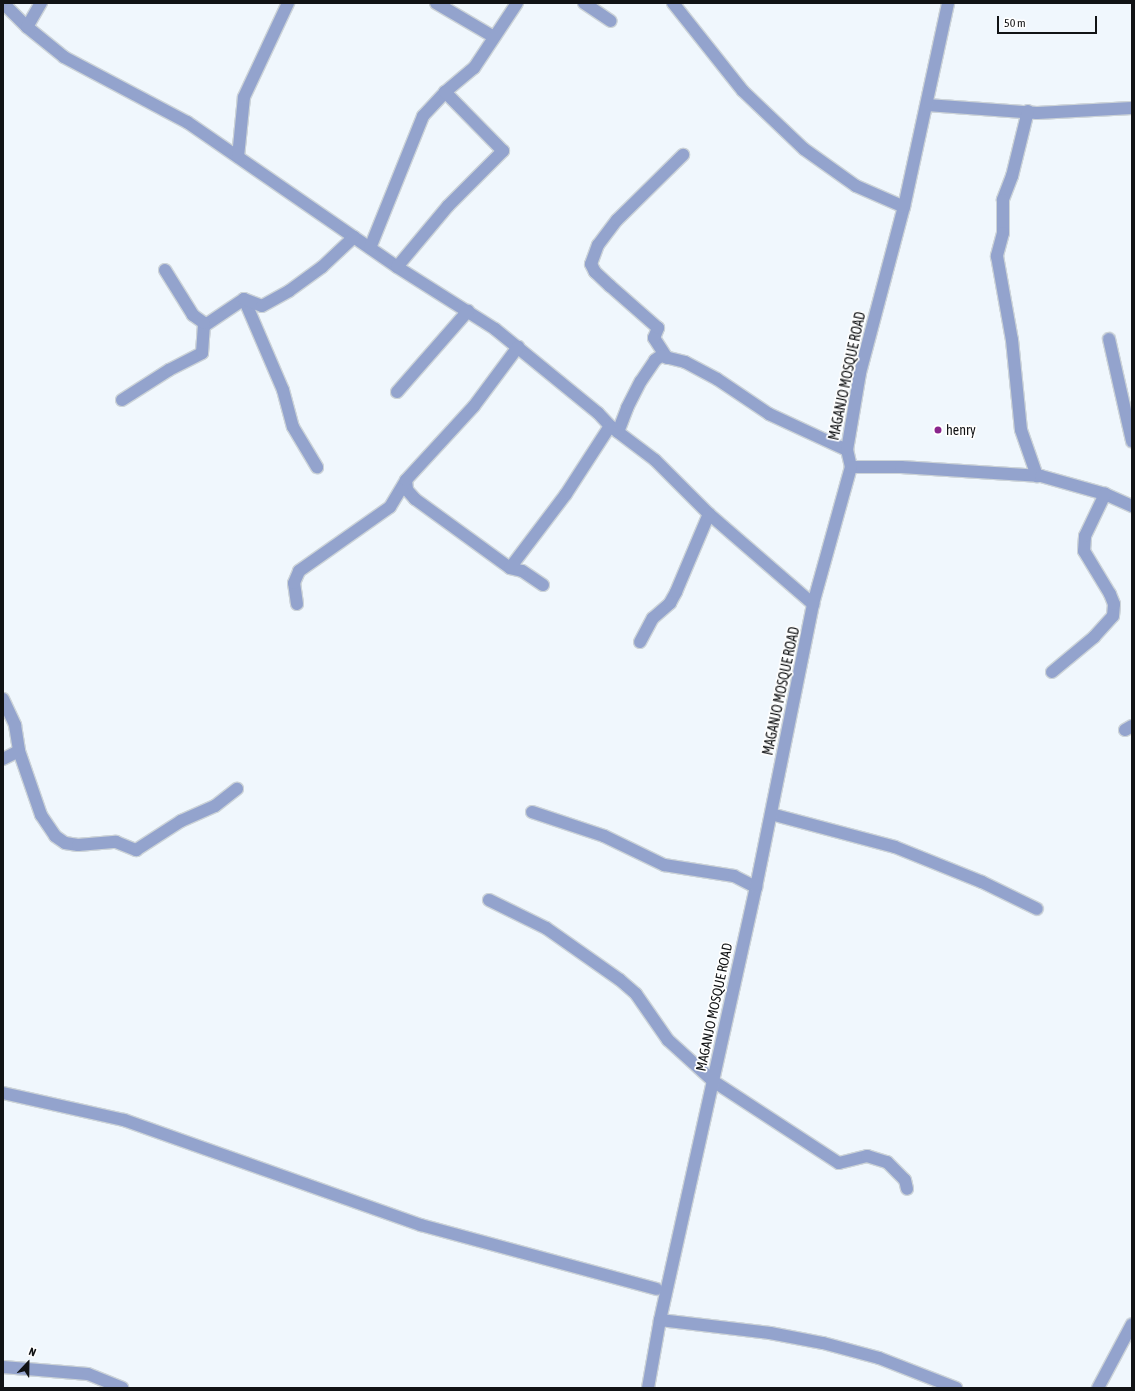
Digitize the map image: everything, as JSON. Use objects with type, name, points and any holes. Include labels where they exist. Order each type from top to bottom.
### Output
[{"type":"street","points":[[3,3],[27,27],[64,57],[187,122],[397,267],[468,311],[518,347],[614,429],[655,460],[709,514],[813,604]]},
{"type":"street","points":[[27,27],[41,3]]},
{"type":"street","points":[[238,157],[244,98],[288,3]]},
{"type":"street","points":[[436,3],[494,37]]},
{"type":"street","points":[[370,248],[420,121],[445,92],[474,68],[517,3]]},
{"type":"street","points":[[584,3],[610,21]]},
{"type":"street","points":[[673,3],[743,91],[804,149],[856,186],[904,207]]},
{"type":"street","name":"MAGANJO MOSQUE ROAD","points":[[648,1388],[660,1320],[756,887],[813,604],[851,467],[847,450],[860,373],[904,207],[948,3]]},
{"type":"street","points":[[397,267],[448,206],[502,151],[445,92]]},
{"type":"street","points":[[927,105],[1028,111],[1037,113],[1075,113],[1132,108]]},
{"type":"street","points":[[1028,111],[1012,176],[1002,200],[1003,233],[997,256],[1012,340],[1021,430],[1037,476]]},
{"type":"street","points":[[667,358],[654,338],[658,328],[595,272],[591,264],[598,245],[617,220],[683,155]]},
{"type":"street","points":[[244,299],[262,306],[282,295],[322,267],[354,236]]},
{"type":"street","points":[[122,400],[170,370],[202,353],[204,326],[193,315],[165,270]]},
{"type":"street","points":[[204,326],[244,299]]},
{"type":"street","points":[[244,299],[283,390],[293,427],[317,467]]},
{"type":"street","points":[[397,392],[468,311]]},
{"type":"street","points":[[1109,339],[1132,441]]},
{"type":"street","points":[[297,604],[294,583],[300,571],[390,507],[406,480],[474,406],[518,347]]},
{"type":"street","points":[[510,568],[614,429],[649,368],[661,356],[685,362],[717,379],[769,414],[847,450]]},
{"type":"street","points":[[851,467],[901,467],[1037,476],[1105,494],[1132,506]]},
{"type":"street","points":[[406,480],[408,490],[415,499],[510,568],[522,571],[543,585]]},
{"type":"street","points":[[1052,672],[1094,637],[1113,616],[1114,604],[1110,594],[1084,551],[1085,536],[1105,494]]},
{"type":"street","points":[[640,642],[654,618],[670,603],[676,592],[709,514]]},
{"type":"street","points":[[3,700],[15,725],[19,751],[40,815],[55,836],[65,842],[78,845],[116,842],[136,850],[181,821],[215,806],[237,789]]},
{"type":"street","points":[[3,758],[19,751]]},
{"type":"street","points":[[532,812],[604,836],[664,865],[734,876],[756,887]]},
{"type":"street","points":[[771,814],[895,848],[982,882],[1037,909]]},
{"type":"street","points":[[489,900],[546,928],[620,980],[636,994],[668,1040],[713,1081],[839,1162],[867,1156],[887,1162],[905,1180],[907,1189]]},
{"type":"street","points":[[3,1093],[124,1120],[421,1225],[656,1289]]},
{"type":"street","points":[[660,1320],[770,1333],[823,1343],[879,1358],[956,1388]]},
{"type":"street","points":[[1098,1388],[1132,1324]]},
{"type":"street","points":[[3,1367],[88,1374],[122,1388]]},
{"type":"place","name":"henry","points":[[938,430]]}]
